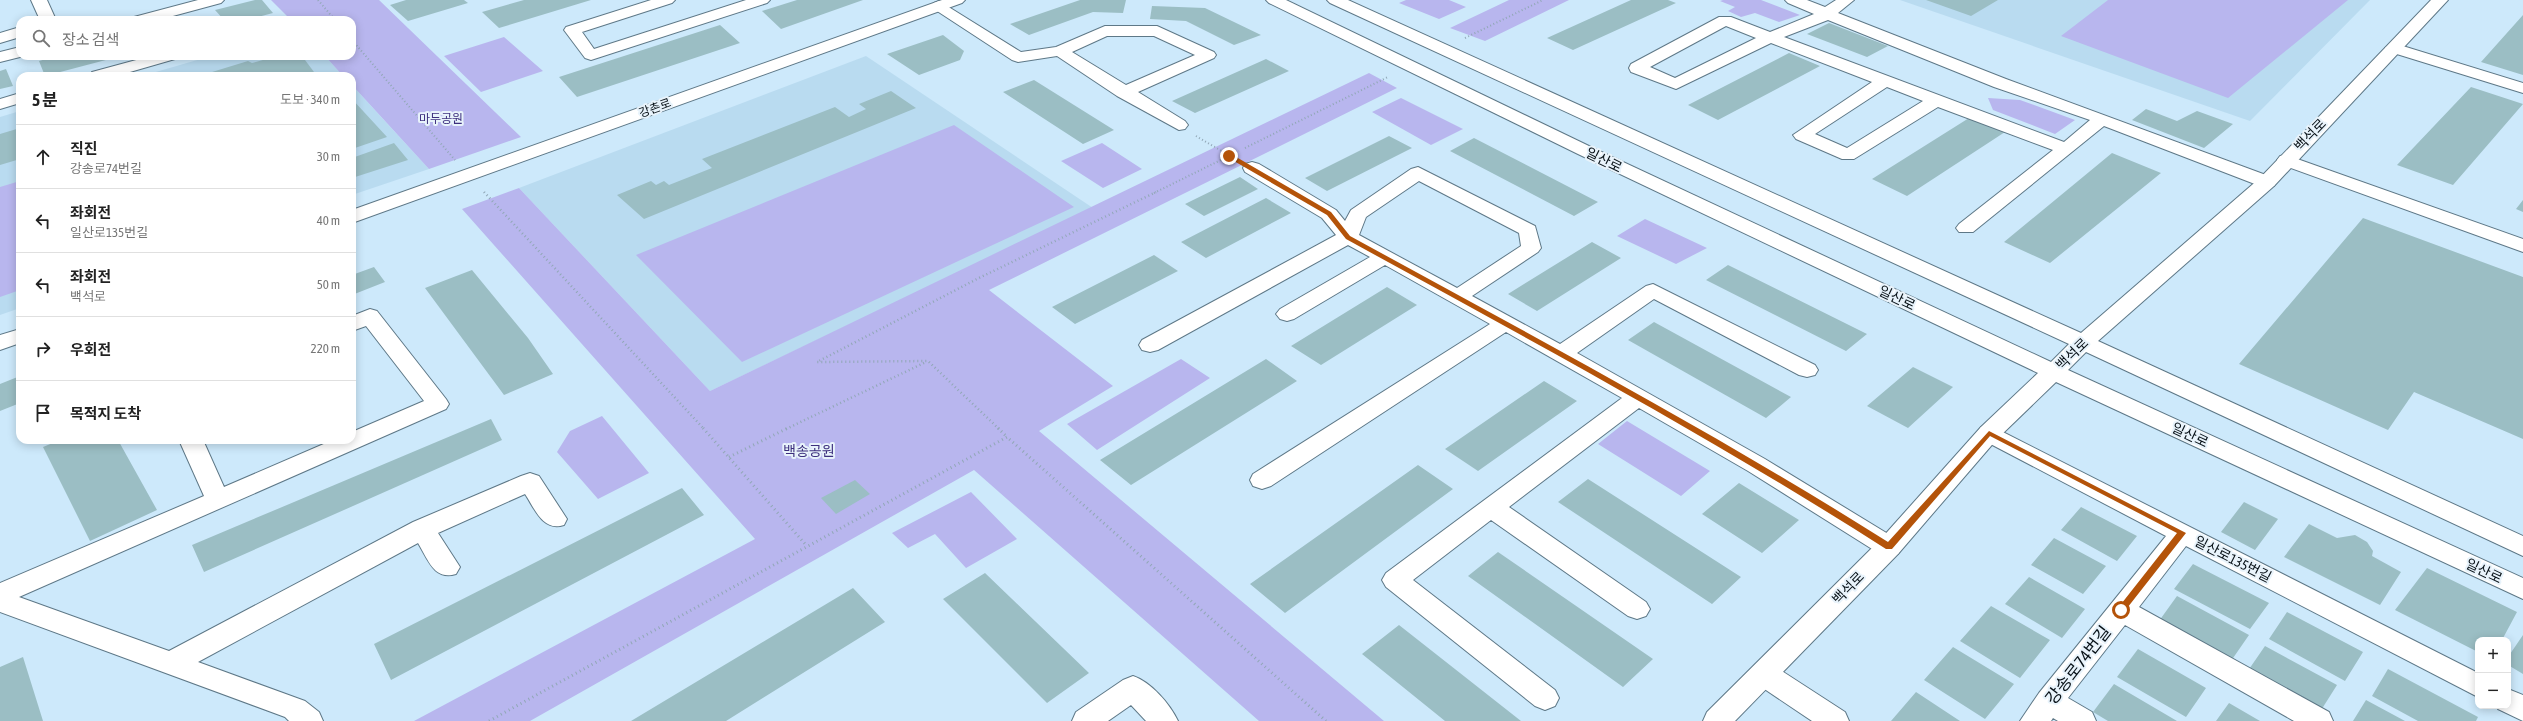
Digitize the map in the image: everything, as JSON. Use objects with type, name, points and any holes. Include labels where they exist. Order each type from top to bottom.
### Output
[{"type":"main road","points":[[39,0],[46,16]]},
{"type":"main road","points":[[170,16],[185,14],[216,0]]},
{"type":"main road","points":[[667,0],[572,30],[591,55],[726,13],[762,0]]},
{"type":"main road","points":[[707,0],[726,13]]},
{"type":"main road","name":"강촌로","points":[[356,216],[957,0]]},
{"type":"main road","name":"일산로","points":[[1274,0],[1638,176],[2523,589]]},
{"type":"main road","points":[[1335,0],[2083,342],[2523,547]]},
{"type":"main road","points":[[1793,0],[1828,12],[2000,82],[2267,182]]},
{"type":"main road","points":[[1846,0],[1828,12],[1770,37],[1676,84],[1637,68],[1725,20],[1770,37],[1936,100],[2066,149]]},
{"type":"main road","name":"백석로","points":[[1717,721],[1889,547],[1989,433],[2039,383],[2054,371],[2083,342],[2267,182],[2286,160],[2440,0]]},
{"type":"main road","points":[[939,6],[1018,57],[1060,51],[1105,31],[1156,31],[1208,55],[1123,92]]},
{"type":"main road","points":[[0,38],[16,33]]},
{"type":"main road","points":[[2393,48],[2523,88]]},
{"type":"main road","points":[[1060,51],[1179,126]]},
{"type":"main road","points":[[0,57],[16,53]]},
{"type":"main road","points":[[112,72],[155,60]]},
{"type":"main road","points":[[1886,81],[1802,136],[1848,155],[1936,100]]},
{"type":"main road","points":[[0,104],[16,99]]},
{"type":"main road","points":[[1966,228],[2102,119]]},
{"type":"main road","points":[[2286,160],[2523,246]]},
{"type":"main road","points":[[1252,168],[1329,214],[1348,237],[1638,397],[1828,508],[1889,547]]},
{"type":"main road","points":[[1150,345],[1348,237],[1358,214],[1418,173],[1528,230],[1531,248],[1457,297]]},
{"type":"main road","points":[[1287,314],[1385,258]]},
{"type":"main road","points":[[1561,354],[1653,290],[1807,370]]},
{"type":"main road","points":[[356,322],[370,316],[438,404],[356,440]]},
{"type":"main road","points":[[1262,480],[1504,324]]},
{"type":"main road","points":[[0,343],[16,337]]},
{"type":"main road","points":[[1546,698],[1395,580],[1638,397]]},
{"type":"main road","name":"일산로135번길","points":[[1989,433],[2475,684]]},
{"type":"main road","points":[[193,444],[218,500]]},
{"type":"main road","points":[[0,594],[346,444]]},
{"type":"main road","points":[[170,664],[422,529],[530,482],[555,519]]},
{"type":"main road","points":[[1490,508],[1637,609]]},
{"type":"main road","points":[[422,529],[447,567]]},
{"type":"main road","name":"강송로74번길","points":[[2041,711],[2182,533]]},
{"type":"main road","points":[[0,601],[295,709],[310,721]]},
{"type":"main road","points":[[2121,610],[2319,721]]},
{"type":"main road","points":[[1764,674],[1836,721]]},
{"type":"main road","points":[[1086,721],[1133,688],[1164,721]]},
{"type":"main road","points":[[2511,703],[2523,709]]},
{"type":"main road","points":[[2041,711],[2082,721]]},
{"type":"path","points":[[318,0],[332,16]]},
{"type":"path","points":[[1461,40],[1543,0]]},
{"type":"path","points":[[356,45],[458,163]]},
{"type":"path","points":[[1326,721],[1007,437],[928,361],[818,362],[977,279],[1392,75]]},
{"type":"path","points":[[1179,126],[1252,168]]},
{"type":"path","points":[[484,192],[729,457],[806,545]]},
{"type":"path","points":[[729,457],[928,361]]},
{"type":"path","points":[[489,721],[806,545],[1007,437]]},
{"type":"shaded area","points":[[1900,0],[2370,0],[2250,121]]},
{"type":"shaded area","points":[[866,56],[1093,208],[710,391],[519,188]]},
{"type":"shaded area","points":[[197,60],[329,60],[339,72],[156,72]]},
{"type":"shaded area","points":[[356,89],[382,118],[429,169],[356,194]]},
{"type":"shaded area","points":[[16,112],[16,309],[0,315],[0,117]]},
{"type":"green space","name":"마두공원","points":[[271,0],[379,0],[521,137],[429,169],[356,89],[356,72],[339,72],[329,60],[356,60],[356,16],[287,16]]},
{"type":"green space","points":[[1406,0],[1449,0],[1466,7],[1439,19],[1399,3]]},
{"type":"green space","points":[[1509,0],[1569,0],[1485,41],[1450,28]]},
{"type":"green space","points":[[1761,0],[1800,15],[1779,22],[1755,13],[1741,17],[1728,11],[1735,7],[1720,1]]},
{"type":"green space","points":[[2108,0],[2348,0],[2228,98],[2061,36]]},
{"type":"green space","points":[[504,37],[543,71],[481,92],[444,56]]},
{"type":"green space","name":"백송공원","points":[[1369,73],[1397,88],[989,290],[1113,386],[1039,431],[1384,721],[1259,721],[974,470],[530,721],[414,721],[755,539],[462,209],[519,188],[710,391]]},
{"type":"green space","points":[[1401,98],[1463,129],[1431,145],[1372,112]]},
{"type":"green space","points":[[1988,98],[2020,100],[2075,120],[2055,134],[1993,110]]},
{"type":"green space","points":[[954,125],[1074,207],[742,362],[636,255]]},
{"type":"green space","points":[[1102,143],[1142,169],[1103,188],[1061,161]]},
{"type":"green space","points":[[16,182],[16,291],[0,297],[0,187]]},
{"type":"green space","points":[[1645,219],[1707,248],[1676,264],[1617,236]]},
{"type":"green space","points":[[1181,359],[1210,378],[1097,450],[1067,424]]},
{"type":"green space","points":[[602,416],[649,473],[598,499],[557,452],[570,431]]},
{"type":"green space","points":[[1627,421],[1710,471],[1681,496],[1598,444]]},
{"type":"green space","points":[[971,492],[1017,539],[966,568],[935,534],[908,548],[892,533]]},
{"type":"building","points":[[255,0],[262,0],[273,13],[261,16],[220,16],[215,10]]},
{"type":"building","points":[[406,0],[464,0],[468,3],[408,21],[390,5]]},
{"type":"building","points":[[524,0],[591,0],[499,28],[482,12]]},
{"type":"building","points":[[797,0],[863,0],[781,29],[762,11]]},
{"type":"building","points":[[1080,0],[1126,0],[1123,13],[1093,12],[1029,35],[1010,24]]},
{"type":"building","points":[[1631,0],[1668,0],[1676,3],[1573,50],[1547,38]]},
{"type":"building","points":[[1926,0],[1998,0],[1971,16]]},
{"type":"building","points":[[1152,6],[1205,8],[1261,35],[1234,45],[1186,21],[1150,19]]},
{"type":"building","points":[[2523,15],[2523,75],[2481,62]]},
{"type":"building","points":[[1829,23],[1888,46],[1867,57],[1807,34]]},
{"type":"building","points":[[720,25],[740,43],[577,97],[559,77]]},
{"type":"building","points":[[943,35],[964,51],[960,60],[919,75],[887,54]]},
{"type":"building","points":[[1789,53],[1820,66],[1718,120],[1688,105]]},
{"type":"building","points":[[1266,59],[1289,71],[1195,113],[1172,101]]},
{"type":"building","points":[[106,60],[60,72],[43,72],[39,61]]},
{"type":"building","points":[[263,60],[305,60],[314,72],[212,72],[248,61],[252,63]]},
{"type":"building","points":[[6,69],[13,86],[0,89],[0,71]]},
{"type":"building","points":[[1034,80],[1114,130],[1083,144],[1003,92]]},
{"type":"building","points":[[2471,87],[2523,104],[2453,185],[2397,165]]},
{"type":"building","points":[[891,91],[916,108],[644,219],[617,195],[651,181],[656,185],[664,181],[669,185],[712,168],[702,159],[835,107],[849,117],[866,109],[859,104]]},
{"type":"building","points":[[356,103],[387,137],[356,148]]},
{"type":"building","points":[[2146,109],[2177,121],[2197,111],[2233,124],[2204,148],[2132,120]]},
{"type":"building","points":[[1969,118],[2005,132],[1907,196],[1872,179]]},
{"type":"building","points":[[16,129],[16,160],[0,165],[0,134]]},
{"type":"building","points":[[1389,136],[1412,148],[1327,191],[1305,178]]},
{"type":"building","points":[[1474,138],[1598,202],[1574,216],[1450,151]]},
{"type":"building","points":[[394,143],[408,160],[356,177],[356,157]]},
{"type":"building","points":[[2112,153],[2161,173],[2050,263],[2004,242]]},
{"type":"building","points":[[1240,177],[1258,189],[1204,216],[1185,204]]},
{"type":"building","points":[[1266,198],[1291,213],[1206,258],[1181,242]]},
{"type":"building","points":[[2523,200],[2523,212],[2516,209]]},
{"type":"building","points":[[2363,218],[2523,277],[2523,439],[2414,392],[2388,430],[2239,364]]},
{"type":"building","points":[[1592,242],[1621,258],[1537,311],[1508,294]]},
{"type":"building","points":[[1154,255],[1178,271],[1075,324],[1052,307]]},
{"type":"building","points":[[1728,265],[1867,334],[1846,351],[1706,280]]},
{"type":"building","points":[[374,267],[385,282],[356,293],[356,274]]},
{"type":"building","points":[[472,270],[528,338],[553,374],[504,395],[425,288]]},
{"type":"building","points":[[1387,287],[1417,305],[1321,365],[1291,346]]},
{"type":"building","points":[[1654,322],[1791,397],[1766,418],[1628,340]]},
{"type":"building","points":[[1266,359],[1297,381],[1131,485],[1100,460]]},
{"type":"building","points":[[1913,367],[1953,387],[1908,428],[1867,406]]},
{"type":"building","points":[[16,378],[16,405],[0,411],[0,384]]},
{"type":"building","points":[[1544,381],[1577,401],[1478,471],[1445,449]]},
{"type":"building","points":[[491,419],[502,440],[204,572],[192,545]]},
{"type":"building","points":[[50,444],[120,444],[157,510],[90,541],[43,447]]},
{"type":"building","points":[[1418,465],[1453,489],[1285,613],[1250,584]]},
{"type":"building","points":[[1588,479],[1741,577],[1712,604],[1558,502]]},
{"type":"building","points":[[855,480],[870,494],[836,514],[821,498]]},
{"type":"building","points":[[1739,483],[1799,520],[1762,553],[1702,514]]},
{"type":"building","points":[[682,488],[704,515],[391,680],[374,644]]},
{"type":"building","points":[[2244,502],[2278,519],[2255,550],[2221,532]]},
{"type":"building","points":[[2081,507],[2137,536],[2117,561],[2061,530]]},
{"type":"building","points":[[2309,524],[2337,538],[2355,535],[2367,542],[2373,551],[2372,556],[2401,572],[2380,605],[2284,557]]},
{"type":"building","points":[[2054,538],[2106,566],[2083,594],[2031,565]]},
{"type":"building","points":[[1498,552],[1653,659],[1623,687],[1468,576]]},
{"type":"building","points":[[2193,564],[2269,603],[2250,629],[2174,589]]},
{"type":"building","points":[[2427,568],[2517,612],[2504,637],[2475,637],[2475,650],[2395,610]]},
{"type":"building","points":[[985,573],[1089,673],[1047,703],[943,599]]},
{"type":"building","points":[[2029,577],[2085,609],[2062,638],[2005,604]]},
{"type":"building","points":[[853,588],[885,622],[726,721],[631,721]]},
{"type":"building","points":[[2177,596],[2249,635],[2231,661],[2159,621]]},
{"type":"building","points":[[1991,606],[2050,640],[2020,678],[1960,641]]},
{"type":"building","points":[[2287,612],[2363,652],[2345,681],[2269,639]]},
{"type":"building","points":[[1399,625],[1521,721],[1445,721],[1362,654]]},
{"type":"building","points":[[2523,635],[2523,674],[2511,667],[2511,653]]},
{"type":"building","points":[[2265,646],[2337,685],[2318,715],[2245,675]]},
{"type":"building","points":[[1953,647],[2014,684],[1985,719],[1924,680]]},
{"type":"building","points":[[2138,649],[2206,688],[2186,717],[2117,677]]},
{"type":"building","points":[[23,657],[43,721],[0,721],[0,667]]},
{"type":"building","points":[[2388,669],[2478,717],[2476,721],[2418,721],[2372,696]]},
{"type":"building","points":[[2114,684],[2177,721],[2108,721],[2093,712]]},
{"type":"building","points":[[1916,692],[1960,721],[1891,721]]},
{"type":"building","points":[[2366,700],[2405,721],[2353,721]]},
{"type":"building","points":[[2229,703],[2260,721],[2216,721]]},
{"type":"route","points":[[1229,156],[1329,214],[1348,237],[1638,397],[1828,508],[1889,547],[1989,433],[2182,533],[2121,610]]}]
